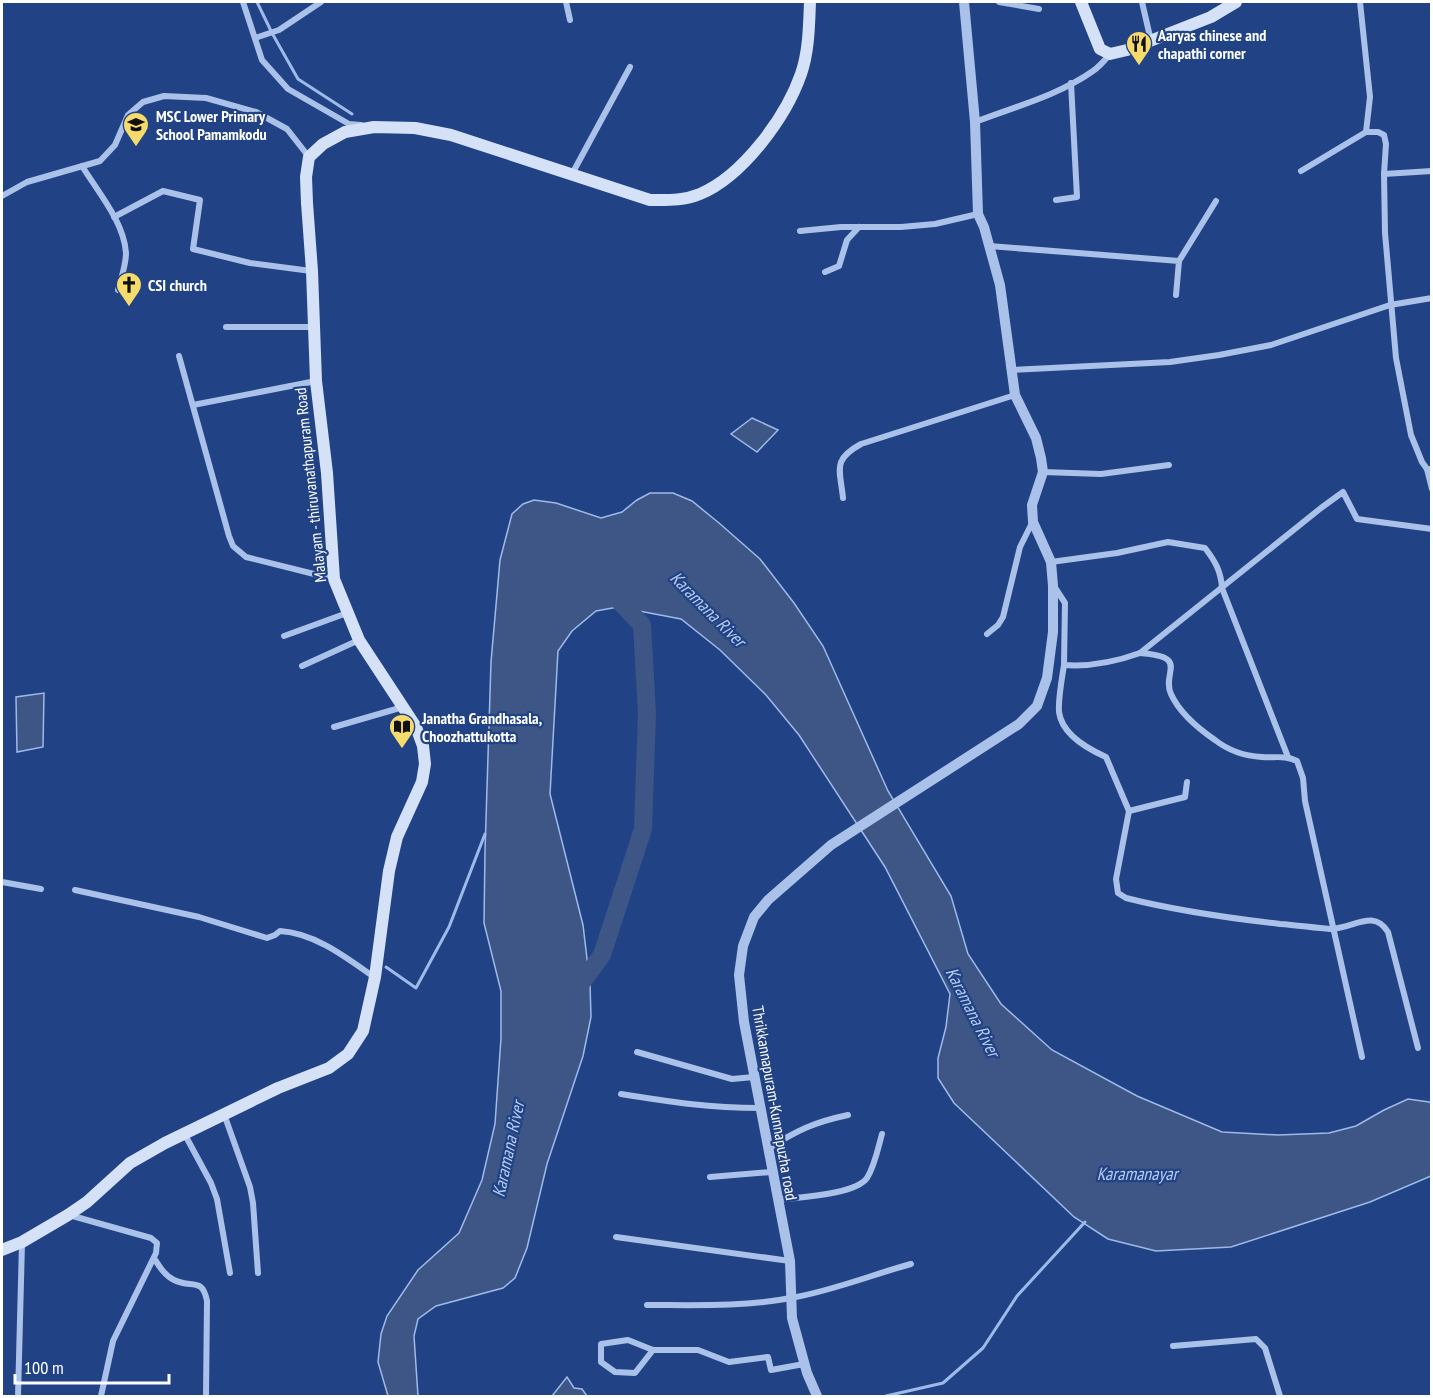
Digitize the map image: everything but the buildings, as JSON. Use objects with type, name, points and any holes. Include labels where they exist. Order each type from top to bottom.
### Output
[{"type":"main road","points":[[309,158],[323,144],[345,132],[374,127],[415,128],[451,135],[650,200],[678,200],[699,195],[719,184],[757,147],[777,121],[791,97],[806,55],[810,2]]},
{"type":"main road","points":[[1081,2],[1100,50],[1110,54],[1124,51],[1211,17],[1236,2]]},
{"type":"main road","name":"Malayam - thiruvanathapuram Road","points":[[2,1250],[22,1242],[68,1215],[87,1202],[130,1163],[184,1133],[278,1088],[323,1072],[348,1054],[363,1031],[375,977],[391,859],[397,837],[422,782],[425,764],[423,747],[416,727],[359,640],[334,579],[327,472],[316,381],[306,177],[309,158]]},
{"type":"street","points":[[243,2],[262,60],[288,89],[349,123],[374,127]]},
{"type":"street","points":[[255,38],[279,30],[321,2]]},
{"type":"street","points":[[566,2],[570,20]]},
{"type":"street","points":[[964,2],[975,122],[978,214],[1000,285],[1015,395],[1036,438],[1043,472],[1032,505],[1033,522],[1020,547],[1003,616],[999,625],[987,634]]},
{"type":"street","points":[[999,2],[1039,9]]},
{"type":"street","points":[[1142,2],[1151,41]]},
{"type":"street","points":[[1360,2],[1370,97],[1366,132]]},
{"type":"street","points":[[975,122],[1071,83],[1094,70],[1110,54]]},
{"type":"street","points":[[572,174],[630,67]]},
{"type":"street","points":[[1056,200],[1077,197],[1071,83]]},
{"type":"street","points":[[2,196],[27,182],[100,161],[115,145],[128,115],[142,102],[164,96],[206,98],[256,112],[287,129],[309,158]]},
{"type":"street","points":[[1301,171],[1366,132],[1378,132],[1384,135],[1386,144],[1385,233],[1396,358],[1411,435],[1419,456],[1429,469],[1431,489]]},
{"type":"street","points":[[82,166],[114,217],[123,238],[126,255],[118,290]]},
{"type":"street","points":[[1384,174],[1431,171]]},
{"type":"street","points":[[114,217],[163,191],[200,200],[193,249],[250,263],[312,271]]},
{"type":"street","points":[[1176,295],[1179,261],[1216,201]]},
{"type":"street","points":[[800,231],[935,224],[978,214]]},
{"type":"street","points":[[825,272],[839,266],[847,240],[859,227]]},
{"type":"street","points":[[989,246],[1179,261]]},
{"type":"street","points":[[1011,370],[1170,362],[1219,355],[1271,345],[1390,305],[1431,298]]},
{"type":"street","points":[[226,327],[314,327]]},
{"type":"street","points":[[179,356],[233,546],[246,557],[334,579]]},
{"type":"street","points":[[193,405],[316,381]]},
{"type":"street","points":[[843,498],[839,464],[845,453],[861,444],[1015,395]]},
{"type":"street","points":[[1043,472],[1101,474],[1169,465]]},
{"type":"street","points":[[1140,653],[1343,492],[1357,519],[1431,529]]},
{"type":"street","name":"Thrikkannapuram-Kunnapuzha road","points":[[817,1396],[804,1364],[792,1318],[790,1261],[771,1172],[744,1022],[739,975],[743,946],[754,916],[768,900],[831,845],[1019,724],[1037,706],[1047,678],[1053,632],[1053,586],[1051,562],[1033,522]]},
{"type":"street","points":[[1051,562],[1168,542],[1205,548],[1221,574],[1222,588],[1288,757]]},
{"type":"street","points":[[1053,586],[1065,603],[1064,665],[1059,712],[1065,727],[1087,749],[1106,757],[1130,811],[1116,879],[1118,893],[1126,898],[1211,916],[1332,929],[1366,920],[1383,924],[1388,932],[1418,1048]]},
{"type":"street","points":[[284,636],[347,613]]},
{"type":"street","points":[[302,666],[359,640]]},
{"type":"street","points":[[1064,665],[1083,666],[1140,653],[1156,654],[1172,666],[1168,689],[1172,697],[1191,720],[1213,739],[1230,750],[1247,755],[1288,757],[1297,761],[1301,768],[1305,801],[1332,929],[1362,1057]]},
{"type":"street","points":[[334,727],[404,707]]},
{"type":"street","points":[[1130,811],[1185,797],[1187,782]]},
{"type":"street","points":[[2,882],[41,890]]},
{"type":"street","points":[[75,890],[199,917],[267,938],[280,931],[289,931],[336,951],[375,977]]},
{"type":"street","points":[[637,1052],[732,1079],[754,1077]]},
{"type":"street","points":[[621,1094],[698,1106],[760,1108]]},
{"type":"street","points":[[224,1114],[250,1187],[258,1273]]},
{"type":"street","points":[[768,1149],[818,1121],[848,1115]]},
{"type":"street","points":[[184,1133],[217,1199],[230,1273]]},
{"type":"street","points":[[777,1200],[828,1193],[860,1185],[872,1167],[882,1134]]},
{"type":"street","points":[[710,1177],[771,1172]]},
{"type":"street","points":[[68,1215],[155,1239],[157,1248],[112,1341],[101,1396]]},
{"type":"street","points":[[616,1237],[790,1261]]},
{"type":"street","points":[[18,1396],[22,1242]]},
{"type":"street","points":[[154,1258],[166,1275],[174,1281],[199,1285],[205,1291],[207,1302],[206,1396]]},
{"type":"street","points":[[647,1305],[711,1306],[790,1298],[836,1288],[911,1264]]},
{"type":"street","points":[[1173,1346],[1257,1339],[1265,1348],[1280,1396]]},
{"type":"street","points":[[653,1350],[635,1373],[615,1372],[601,1362],[601,1344],[627,1340],[653,1350],[698,1350],[729,1362],[768,1357],[771,1370],[804,1364]]},
{"type":"water","points":[[752,418],[778,430],[757,452],[731,434]]},
{"type":"water","name":"Karamanayar","points":[[650,493],[673,493],[692,501],[760,559],[794,603],[823,646],[888,791],[951,896],[968,954],[1001,1004],[1052,1050],[1137,1096],[1222,1132],[1278,1135],[1329,1133],[1356,1126],[1408,1099],[1429,1102],[1431,1103],[1431,1176],[1370,1202],[1231,1247],[1156,1251],[1108,1239],[1074,1217],[954,1103],[938,1078],[938,1058],[946,1027],[950,994],[885,867],[799,735],[766,695],[720,650],[681,619],[618,607],[596,611],[572,631],[558,651],[550,794],[583,925],[590,984],[591,1017],[583,1056],[547,1164],[527,1248],[515,1278],[503,1288],[436,1306],[418,1319],[414,1336],[418,1396],[388,1396],[378,1362],[381,1334],[387,1316],[418,1270],[459,1233],[482,1180],[495,1124],[501,1038],[501,991],[484,923],[485,851],[491,662],[500,560],[512,514],[523,504],[534,500],[556,503],[601,518],[622,512]]},
{"type":"water","points":[[44,693],[43,747],[17,752],[16,697]]},
{"type":"water","points":[[567,1377],[574,1388],[582,1389],[587,1396],[552,1396]]},
{"type":"waterway","points":[[257,2],[298,79],[352,114]]},
{"type":"waterway","points":[[574,993],[602,955],[643,829],[647,713],[642,625],[612,593]]},
{"type":"waterway","points":[[386,967],[416,988],[449,927],[485,834]]},
{"type":"waterway","points":[[886,1396],[943,1383],[983,1348],[1017,1296],[1085,1222]]},
{"type":"place","name":"Aaryas chinese and chapathi corner","points":[[1139,67]]},
{"type":"place","name":"MSC Lower Primary School Pamamkodu","points":[[136,148]]},
{"type":"place","name":"CSI church","points":[[129,308]]},
{"type":"place","name":"Janatha Grandhasala, Choozhattukotta","points":[[402,750]]},
{"type":"water label","name":"Karamana River","points":[[708,609]]},
{"type":"water label","name":"Karamana River","points":[[973,1012]]},
{"type":"water label","name":"Karamana River","points":[[508,1149]]}]
